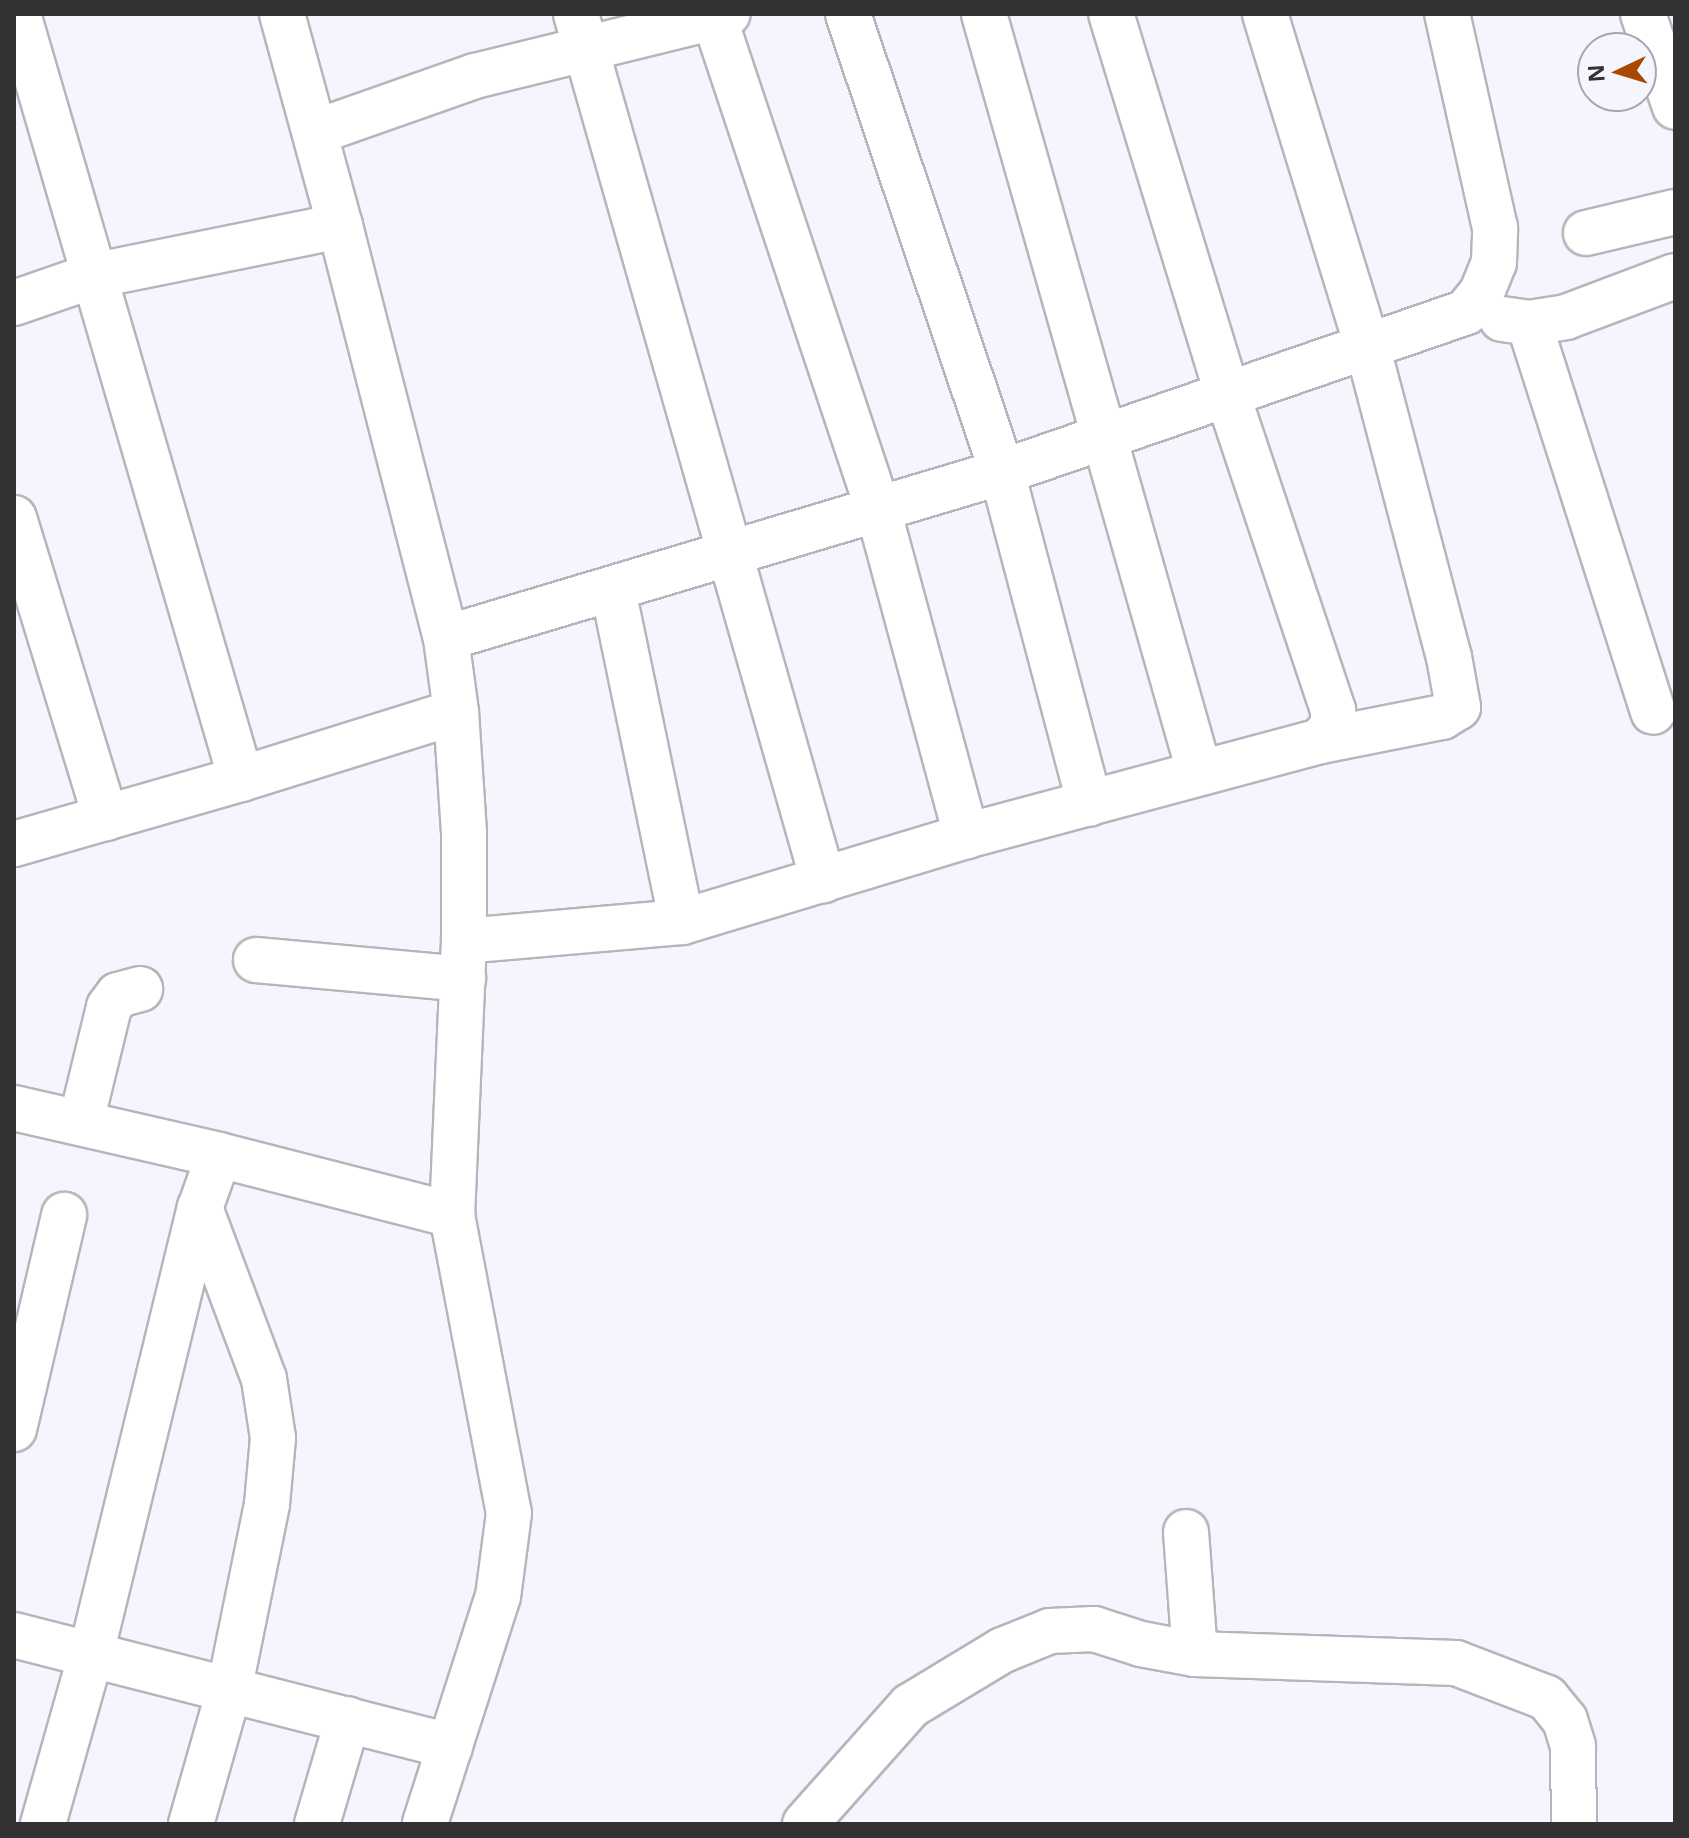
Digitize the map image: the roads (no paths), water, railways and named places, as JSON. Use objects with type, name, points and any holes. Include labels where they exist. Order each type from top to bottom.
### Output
[{"type":"street","points":[[18,14],[241,779]]},
{"type":"street","points":[[282,14],[316,132],[446,638],[456,712],[464,834],[464,960],[452,1215],[509,1513],[498,1596],[425,1824]]},
{"type":"street","points":[[848,14],[1002,472],[1090,804]]},
{"type":"street","points":[[984,14],[1199,771]]},
{"type":"street","points":[[1111,14],[1227,393],[1333,710],[1333,725],[1321,741]]},
{"type":"street","points":[[256,960],[464,960],[682,922],[966,836],[1090,804],[1199,771],[1321,741],[1442,717],[1458,707],[1449,657],[1367,345],[1265,14]]},
{"type":"street","points":[[1447,14],[1495,228],[1494,263],[1482,292],[1466,312]]},
{"type":"street","points":[[1643,14],[1675,107]]},
{"type":"street","points":[[316,132],[475,76],[581,32],[718,15],[878,509],[966,836]]},
{"type":"street","points":[[581,32],[823,880]]},
{"type":"street","points":[[1586,233],[1675,212]]},
{"type":"street","points":[[14,303],[92,276],[340,226]]},
{"type":"street","points":[[446,638],[1002,472],[1466,312],[1529,323],[1566,317],[1675,276]]},
{"type":"street","points":[[1529,323],[1653,712]]},
{"type":"street","points":[[14,518],[106,818]]},
{"type":"street","points":[[613,590],[682,922]]},
{"type":"street","points":[[14,844],[241,779],[456,712]]},
{"type":"street","points":[[81,1122],[109,1007],[118,995],[140,989]]},
{"type":"street","points":[[14,1108],[219,1155],[452,1215]]},
{"type":"street","points":[[43,1824],[91,1654],[200,1208],[219,1155]]},
{"type":"street","points":[[191,1824],[229,1691],[267,1504],[273,1438],[264,1379],[200,1208]]},
{"type":"street","points":[[14,1429],[64,1215]]},
{"type":"street","points":[[1186,1532],[1195,1654]]},
{"type":"street","points":[[805,1824],[910,1706],[1003,1650],[1050,1631],[1094,1629],[1141,1644],[1195,1654],[1456,1663],[1547,1698],[1565,1720],[1573,1747],[1574,1824]]},
{"type":"street","points":[[14,1635],[450,1746]]},
{"type":"street","points":[[317,1824],[348,1719]]}]
